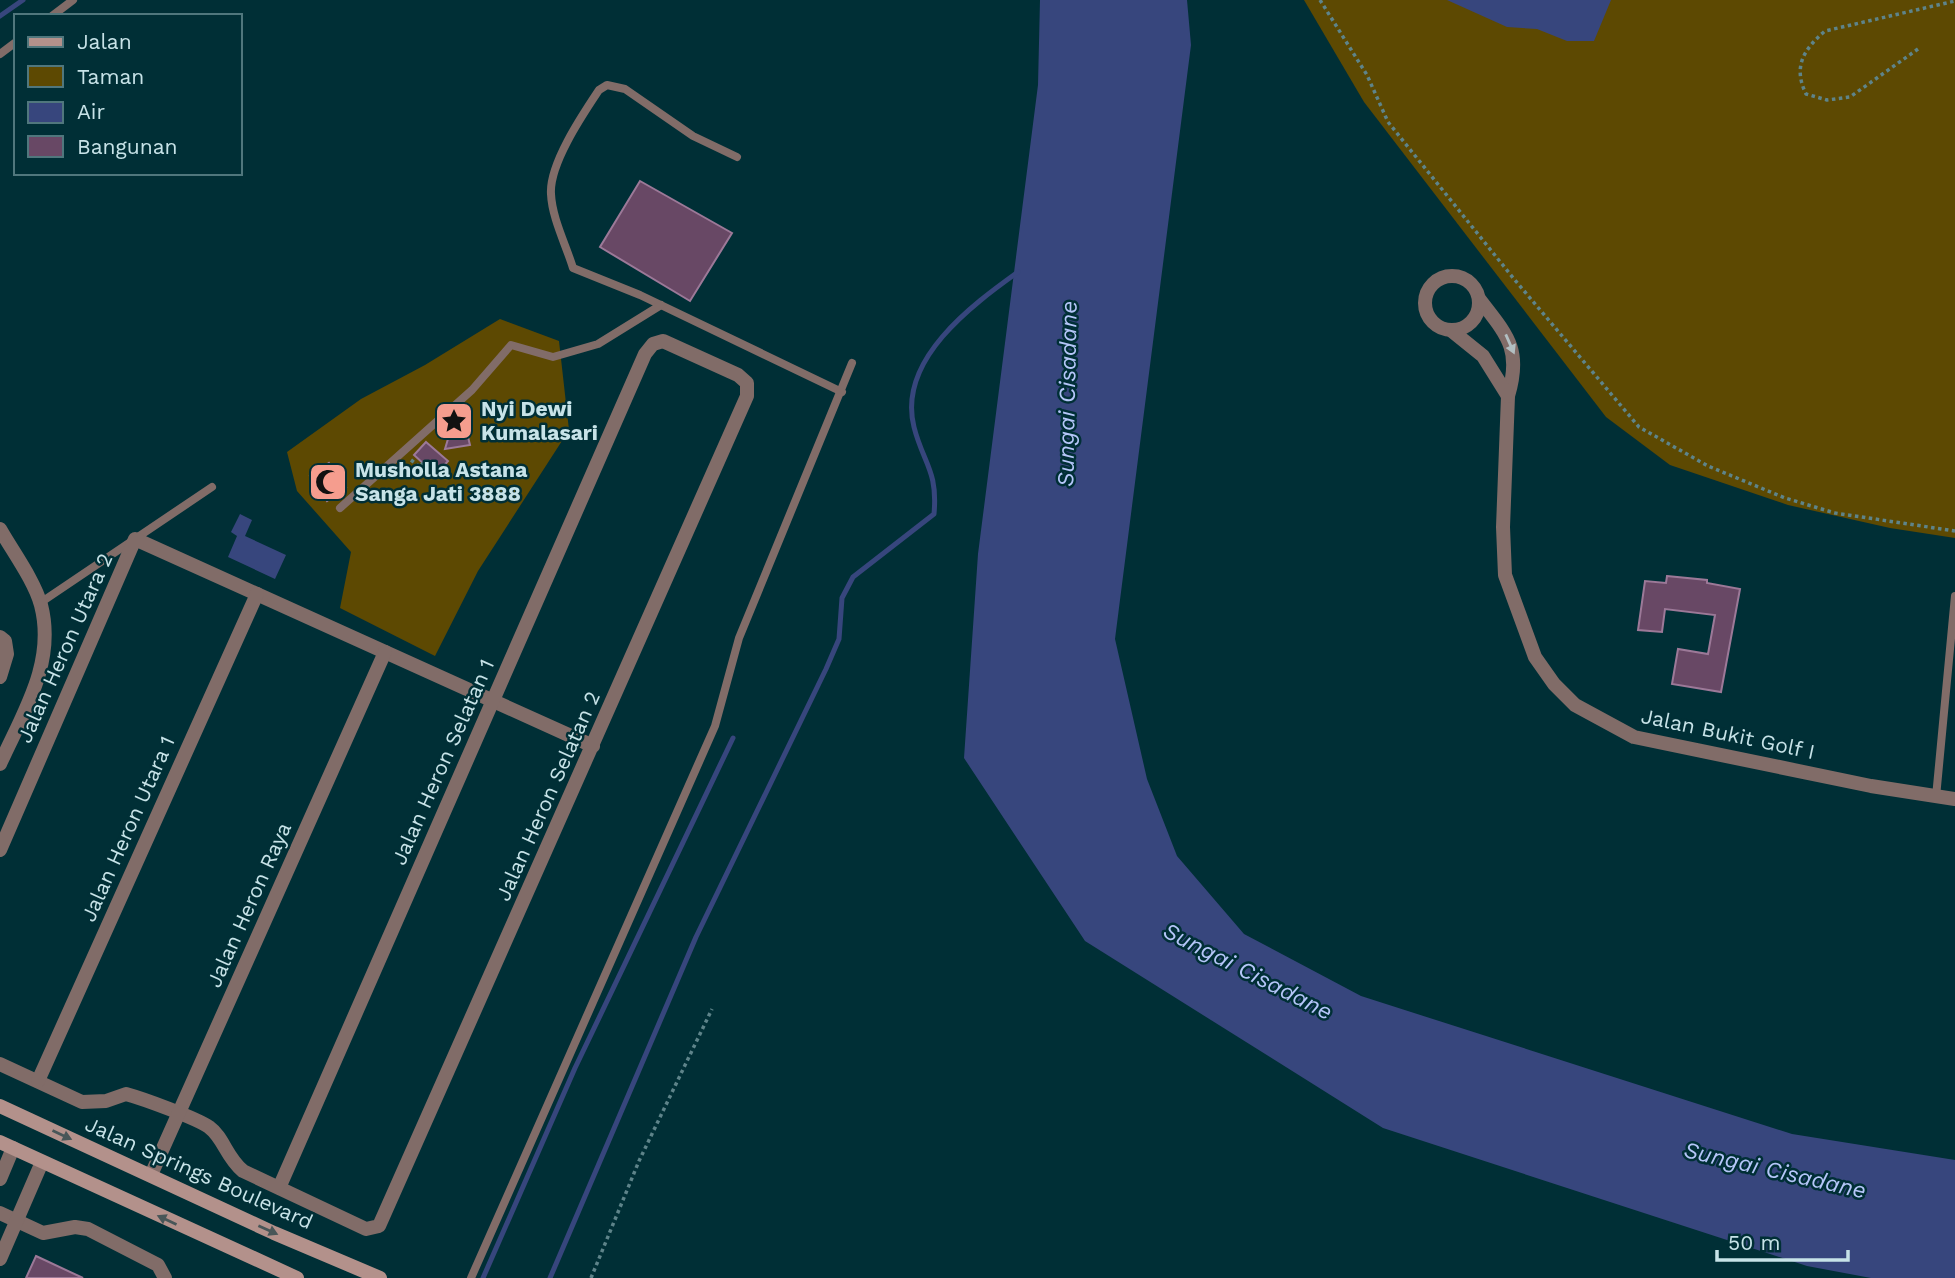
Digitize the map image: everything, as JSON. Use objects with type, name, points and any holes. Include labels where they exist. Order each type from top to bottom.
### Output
[{"type":"main road","name":"Jalan Springs Boulevard","points":[[0,1106],[274,1233],[359,1266],[380,1278]]},
{"type":"main road","points":[[7,1145],[297,1278]]},
{"type":"main road","points":[[348,1278],[359,1266]]},
{"type":"street","name":"Jalan Bukit Golf I","points":[[1508,396],[1483,356],[1452,331],[1435,325],[1425,309],[1427,291],[1433,284],[1448,276],[1457,276],[1472,284],[1479,300],[1506,334],[1515,355],[1514,376],[1508,396],[1503,527],[1506,575],[1535,657],[1554,684],[1575,705],[1634,737],[1955,799]]},
{"type":"street","points":[[1452,331],[1469,324],[1479,309],[1479,300]]},
{"type":"street","name":"Jalan Heron Selatan 2","points":[[279,1188],[366,1229],[379,1226],[388,1213],[747,396],[747,383],[738,375],[663,341],[653,344],[645,354]]},
{"type":"street","name":"Jalan Heron Selatan 1","points":[[279,1188],[645,354]]},
{"type":"street","points":[[0,529],[40,603],[46,642],[39,679],[0,764]]},
{"type":"street","points":[[135,539],[593,746]]},
{"type":"street","name":"Jalan Heron Utara 2","points":[[0,850],[135,539]]},
{"type":"street","name":"Jalan Heron Utara 1","points":[[38,1081],[257,594]]},
{"type":"street","points":[[0,637],[5,641],[7,654],[0,677]]},
{"type":"street","name":"Jalan Heron Raya","points":[[151,1175],[385,652]]},
{"type":"street","points":[[0,1064],[82,1102],[106,1101],[126,1094],[209,1127],[220,1139],[230,1160],[243,1171],[279,1188]]},
{"type":"street","points":[[0,1179],[7,1145]]},
{"type":"street","points":[[0,1259],[42,1162]]},
{"type":"street","points":[[0,1213],[50,1234],[75,1227],[88,1229],[158,1265],[165,1278]]},
{"type":"lane","points":[[55,14],[73,0]]},
{"type":"lane","points":[[737,158],[693,136],[625,89],[607,85],[593,99],[558,161],[551,179],[551,200],[573,268],[661,305],[842,392]]},
{"type":"lane","points":[[340,508],[472,390],[511,345],[553,357],[598,344],[661,305]]},
{"type":"lane","points":[[471,1278],[715,726],[742,628],[852,363]]},
{"type":"lane","points":[[40,603],[212,487]]},
{"type":"lane","points":[[1936,797],[1955,596]]},
{"type":"path","points":[[1320,0],[1367,75],[1388,122],[1522,289],[1639,427],[1709,466],[1784,498],[1835,513],[1955,531]]},
{"type":"path","points":[[1918,49],[1850,97],[1827,100],[1806,94],[1799,79],[1800,61],[1811,43],[1825,32],[1955,1]]},
{"type":"path","points":[[591,1278],[639,1161],[712,1009]]},
{"type":"green space","points":[[1304,0],[1955,0],[1955,538],[1890,528],[1788,505],[1670,465],[1606,417],[1364,102]]},
{"type":"green space","points":[[500,319],[559,341],[569,430],[478,571],[435,656],[340,608],[351,552],[297,491],[287,452],[361,399],[425,365]]},
{"type":"water","name":"Sungai Cisadane","points":[[1040,0],[1187,0],[1191,45],[1115,639],[1147,779],[1177,856],[1244,934],[1361,996],[1792,1134],[1955,1160],[1955,1278],[1871,1278],[1807,1266],[1383,1128],[1085,941],[964,758],[978,554],[1038,85]]},
{"type":"water","points":[[1447,0],[1611,0],[1594,41],[1567,41],[1537,29],[1507,27]]},
{"type":"water","points":[[240,514],[252,520],[245,536],[286,555],[275,579],[228,557],[237,536],[231,532]]},
{"type":"building","points":[[640,181],[732,233],[690,301],[600,247]]},
{"type":"building","points":[[464,421],[470,445],[445,449],[451,429]]},
{"type":"building","points":[[426,442],[448,461],[436,475],[414,455]]},
{"type":"building","name":"Musholla Astana Sanga Jati 3888","points":[[329,463],[346,487],[327,501],[310,476]]},
{"type":"building","points":[[1667,576],[1707,580],[1707,583],[1740,589],[1721,692],[1672,684],[1678,649],[1708,654],[1715,615],[1665,609],[1662,632],[1638,630],[1645,581],[1666,583]]},
{"type":"building","points":[[36,1256],[83,1278],[26,1278]]},
{"type":"waterway","points":[[0,16],[23,0]]},
{"type":"waterway","points":[[550,1278],[696,937],[839,639],[842,598],[853,577],[934,514],[934,487],[914,427],[912,402],[917,379],[927,357],[960,318],[1018,272]]},
{"type":"waterway","points":[[483,1278],[575,1068],[733,738]]},
{"type":"place","name":"Nyi Dewi Kumalasari","points":[[454,421]]},
{"type":"place","name":"Musholla Astana Sanga Jati 3888","points":[[328,482]]}]
